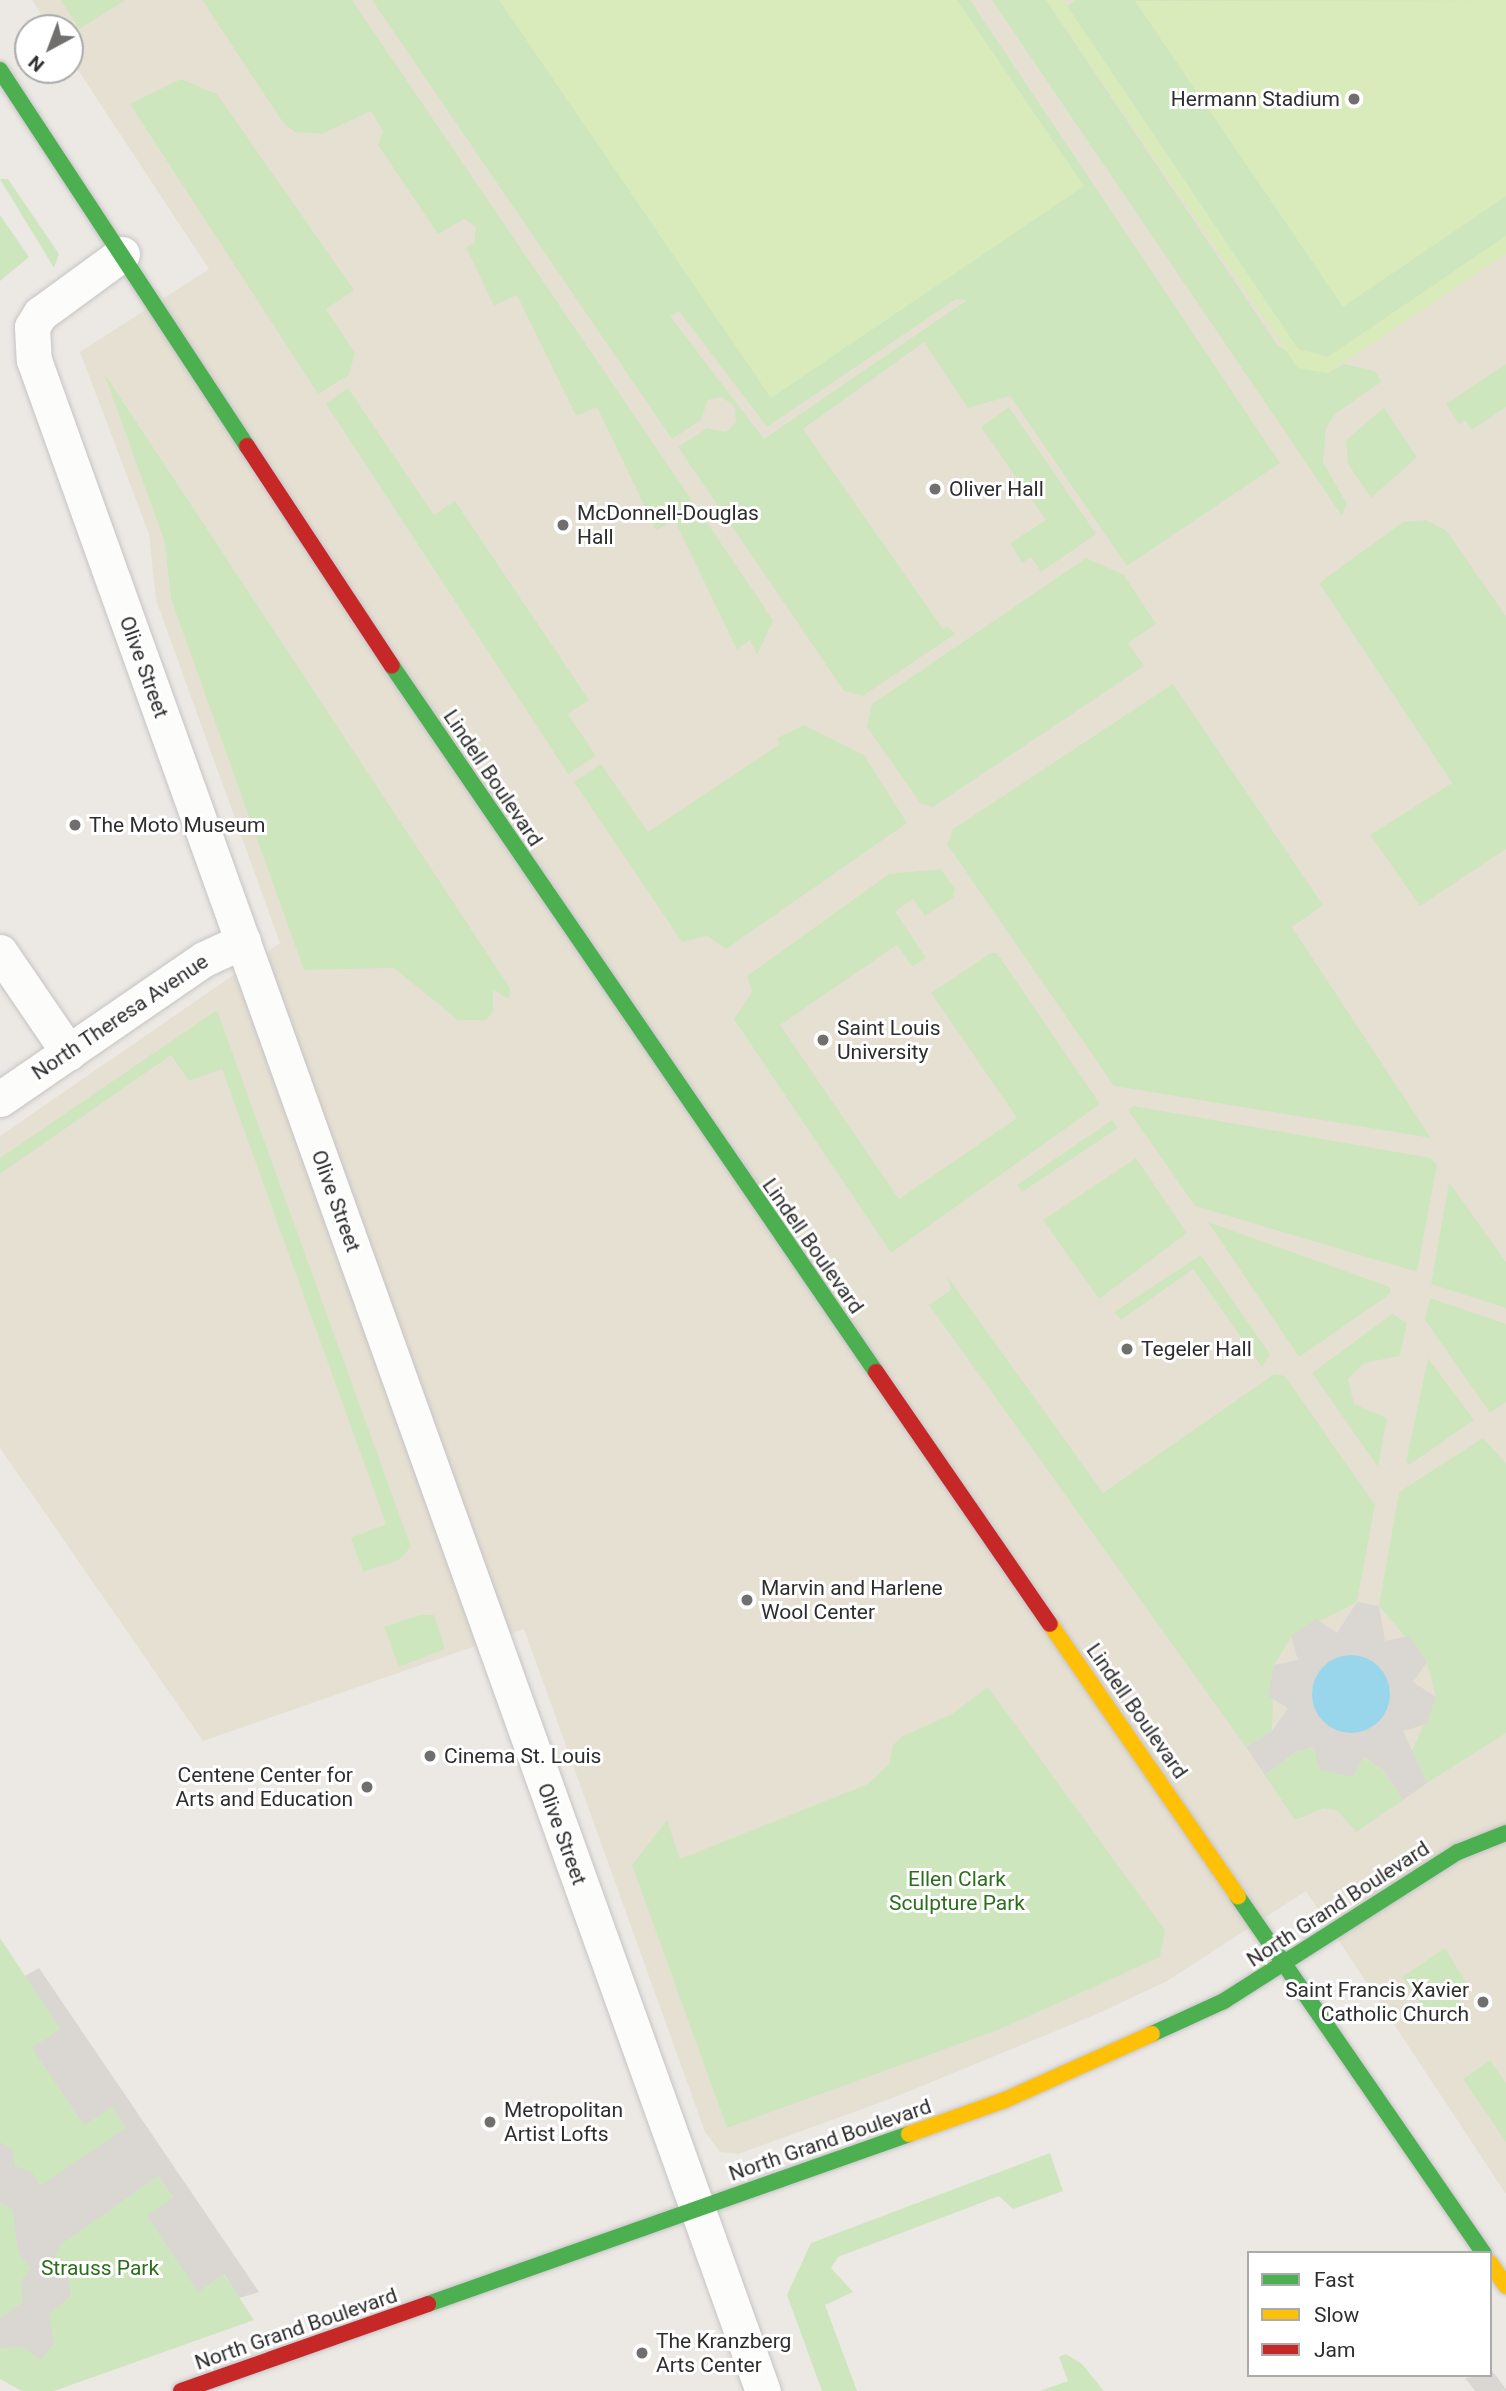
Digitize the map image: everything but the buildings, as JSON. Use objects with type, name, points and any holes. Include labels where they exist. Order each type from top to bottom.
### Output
[{"type":"main road","points":[[0,70],[122,254]]},
{"type":"main road","name":"Lindell Boulevard","points":[[122,254],[463,774],[1483,2251]]},
{"type":"main road","name":"North Grand Boulevard","points":[[181,2391],[1005,2100],[1183,2022],[1287,1964],[1458,1852],[1496,1815]]},
{"type":"main road","name":"North Grand Boulevard","points":[[1458,1852],[1506,1833]]},
{"type":"main road","points":[[1492,2266],[1506,2286]]},
{"type":"street","name":"Olive Street","points":[[122,254],[47,305],[32,327],[30,344],[763,2391]]},
{"type":"street","name":"North Theresa Avenue","points":[[0,1099],[204,959],[243,941]]},
{"type":"street","points":[[0,952],[69,1054]]},
{"type":"shaded area","name":"Saint Louis University","points":[[32,0],[1506,0],[1506,2194],[1306,1891],[1167,1981],[1097,2014],[890,2099],[738,2154],[720,2152],[705,2132],[524,1629],[203,1741],[0,1448],[0,1136],[280,943],[156,600],[149,534],[80,352],[209,269],[84,79],[84,14],[41,14]]},
{"type":"shaded area","points":[[1357,1602],[1379,1606],[1385,1641],[1409,1636],[1427,1662],[1413,1682],[1436,1697],[1427,1724],[1403,1731],[1427,1783],[1403,1800],[1383,1770],[1364,1757],[1352,1777],[1320,1770],[1314,1747],[1295,1752],[1265,1775],[1246,1747],[1272,1731],[1288,1708],[1268,1696],[1274,1665],[1298,1660],[1291,1636],[1316,1619],[1337,1633]],"holes":[[[1336,1658],[1388,1706],[1374,1726],[1316,1676]]]},
{"type":"shaded area","points":[[39,1968],[259,2292],[239,2298],[224,2274],[198,2292],[147,2216],[173,2198],[158,2176],[60,2245],[52,2264],[68,2276],[71,2295],[49,2315],[54,2343],[40,2360],[21,2346],[0,2348],[0,2318],[23,2302],[21,2281],[31,2268],[18,2252],[13,2210],[0,2202],[0,2142],[13,2150],[15,2166],[32,2172],[40,2186],[126,2128],[112,2107],[84,2125],[32,2048],[60,2029],[25,1976]]},
{"type":"shaded area","points":[[1492,2371],[1506,2391],[1475,2391],[1465,2378],[1492,2377]]},
{"type":"green space","points":[[61,0],[126,0],[84,26],[84,14],[70,14]]},
{"type":"green space","points":[[202,0],[352,0],[773,621],[757,655],[750,640],[737,650],[675,521],[656,530],[597,407],[576,416],[517,295],[494,306],[466,247],[474,243],[476,227],[464,219],[438,234],[378,145],[383,131],[371,111],[322,134],[295,132],[284,124]]},
{"type":"green space","points":[[372,0],[970,0],[1280,463],[1127,566],[1010,396],[968,408],[924,342],[803,429],[943,629],[948,626],[955,634],[863,696],[844,691],[678,447],[707,428],[726,432],[736,422],[735,407],[722,397],[708,400],[701,420],[672,439]],"holes":[[[956,299],[967,300],[764,439],[670,316],[679,311],[767,427]]]},
{"type":"green space","points":[[499,0],[957,0],[1084,186],[771,398]]},
{"type":"green space","points":[[992,0],[1046,0],[1278,346],[1328,373],[1344,364],[1375,371],[1381,382],[1335,414],[1326,429],[1323,462],[1347,504],[1342,516]]},
{"type":"green space","points":[[1046,0],[1063,0],[1298,349],[1328,357],[1506,236],[1506,254],[1328,373],[1298,368]]},
{"type":"green space","name":"Hermann Stadium","points":[[1076,0],[1506,0],[1506,236],[1328,357],[1298,349],[1067,6]]},
{"type":"green space","name":"Hermann Stadium","points":[[1506,0],[1506,196],[1343,307],[1135,1]]},
{"type":"green space","points":[[181,79],[217,94],[354,290],[326,309],[355,353],[349,375],[318,394],[130,104]]},
{"type":"green space","points":[[0,179],[8,179],[59,254],[54,268]]},
{"type":"green space","points":[[0,215],[29,257],[0,281]]},
{"type":"green space","points":[[1506,364],[1506,407],[1472,430],[1465,420],[1459,424],[1446,404]]},
{"type":"green space","points":[[104,373],[510,988],[509,999],[493,990],[493,1011],[486,1020],[458,1020],[394,968],[304,970],[171,599],[165,543]]},
{"type":"green space","points":[[348,388],[434,515],[455,501],[589,700],[568,714],[596,756],[568,774],[326,404]]},
{"type":"green space","points":[[1009,407],[1096,534],[1041,572],[1031,557],[1022,563],[1010,543],[1046,520],[981,427]]},
{"type":"green space","points":[[1384,408],[1417,457],[1371,498],[1348,464],[1346,440]]},
{"type":"green space","points":[[1425,520],[1446,530],[1506,616],[1506,849],[1420,906],[1370,835],[1452,783],[1319,583],[1403,522]]},
{"type":"green space","points":[[1086,558],[1124,575],[1156,624],[1128,643],[1144,666],[933,807],[921,804],[867,727],[872,704]]},
{"type":"green space","points":[[1173,684],[1323,905],[1292,927],[1431,1138],[1114,1086],[947,844],[953,829]]},
{"type":"green space","points":[[804,725],[864,755],[907,823],[726,949],[707,936],[682,942],[574,782],[601,764],[648,832],[780,744],[777,738]]},
{"type":"green space","points":[[941,869],[955,889],[953,898],[925,916],[913,899],[895,911],[926,958],[912,966],[897,945],[780,1025],[899,1199],[1017,1118],[931,993],[991,953],[997,953],[1100,1104],[891,1253],[734,1019],[752,992],[747,976],[889,874]]},
{"type":"green space","points":[[217,1010],[411,1547],[399,1560],[363,1572],[351,1538],[386,1524],[222,1069],[189,1081],[171,1055],[0,1174],[0,1158]]},
{"type":"green space","points":[[1134,1106],[1431,1158],[1437,1165],[1417,1272],[1195,1206],[1128,1110]]},
{"type":"green space","points":[[1112,1120],[1118,1128],[1022,1192],[1017,1185]]},
{"type":"green space","points":[[1136,1158],[1187,1233],[1099,1299],[1043,1220]]},
{"type":"green space","points":[[1449,1182],[1506,1262],[1506,1308],[1431,1284]]},
{"type":"green space","points":[[1208,1222],[1390,1287],[1390,1294],[1299,1357]]},
{"type":"green space","points":[[1201,1255],[1270,1354],[1262,1367],[1193,1269],[1121,1320],[1114,1312]]},
{"type":"green space","points":[[947,1276],[1103,1493],[1274,1374],[1285,1376],[1375,1505],[1357,1602],[1292,1636],[1274,1665],[1272,1731],[1246,1747],[929,1305],[951,1290]]},
{"type":"green space","points":[[1430,1298],[1506,1324],[1506,1402],[1490,1413],[1425,1320]]},
{"type":"green space","points":[[1392,1314],[1407,1323],[1400,1356],[1364,1363],[1348,1379],[1354,1404],[1387,1418],[1378,1467],[1312,1373]]},
{"type":"green space","points":[[1428,1358],[1474,1420],[1409,1465],[1406,1462]]},
{"type":"green space","points":[[1483,1438],[1506,1463],[1506,1733],[1427,1783],[1410,1755],[1436,1697],[1427,1662],[1379,1606],[1399,1492]]},
{"type":"green space","points":[[420,1615],[434,1615],[445,1649],[399,1667],[384,1627]]},
{"type":"green space","name":"Ellen Clark Sculpture Park","points":[[988,1687],[1165,1930],[1160,1957],[998,2030],[727,2128],[632,1865],[667,1820],[680,1859],[868,1784],[889,1764],[893,1745],[903,1736],[952,1714]]},
{"type":"green space","points":[[1315,1747],[1363,1757],[1383,1770],[1403,1800],[1356,1832],[1338,1811],[1324,1808],[1295,1820],[1265,1775],[1295,1752]]},
{"type":"green space","name":"Strauss Park","points":[[0,1938],[254,2320],[54,2391],[22,2391],[0,2379]]},
{"type":"green space","points":[[1445,1948],[1465,1981],[1457,1997],[1462,2007],[1435,2024],[1402,1977]]},
{"type":"green space","points":[[1490,2060],[1506,2083],[1506,2142],[1463,2079]]},
{"type":"green space","points":[[1050,2153],[1063,2191],[1013,2209],[999,2196],[838,2257],[831,2268],[853,2292],[825,2305],[857,2391],[822,2391],[787,2295],[811,2243]]},
{"type":"green space","points":[[1066,2354],[1082,2364],[1104,2391],[1040,2391],[1068,2381],[1059,2357]]},
{"type":"water","points":[[1351,1655],[1366,1658],[1383,1672],[1390,1694],[1387,1709],[1373,1726],[1351,1733],[1336,1730],[1319,1716],[1312,1694],[1315,1679],[1329,1662]]},
{"type":"traffic: fast","points":[[0,70],[247,446]]},
{"type":"traffic: fast","points":[[392,666],[876,1372]]},
{"type":"traffic: fast","points":[[1152,2034],[1224,2001],[1458,1852],[1506,1833]]},
{"type":"traffic: fast","points":[[1238,1897],[1483,2251]]},
{"type":"traffic: fast","points":[[428,2304],[909,2134]]},
{"type":"traffic: slow","points":[[1050,1624],[1238,1897]]},
{"type":"traffic: slow","points":[[909,2134],[1005,2100],[1152,2034]]},
{"type":"traffic: slow","points":[[1492,2266],[1506,2286]]},
{"type":"traffic: jam","points":[[247,446],[392,666]]},
{"type":"traffic: jam","points":[[876,1372],[1050,1624]]},
{"type":"traffic: jam","points":[[181,2391],[428,2304]]},
{"type":"place","name":"Hermann Stadium","points":[[1354,99]]},
{"type":"place","name":"Oliver Hall","points":[[935,489]]},
{"type":"place","name":"McDonnell-Douglas Hall","points":[[563,525]]},
{"type":"place","name":"The Moto Museum","points":[[75,825]]},
{"type":"place","name":"Saint Louis University","points":[[823,1040]]},
{"type":"place","name":"Tegeler Hall","points":[[1127,1349]]},
{"type":"place","name":"Marvin and Harlene Wool Center","points":[[747,1600]]},
{"type":"place","name":"Cinema St. Louis","points":[[430,1756]]},
{"type":"place","name":"Centene Center for Arts and Education","points":[[367,1787]]},
{"type":"place","name":"Saint Francis Xavier Catholic Church","points":[[1483,2002]]},
{"type":"place","name":"Metropolitan Artist Lofts","points":[[490,2122]]},
{"type":"place","name":"The Kranzberg Arts Center","points":[[642,2353]]}]
